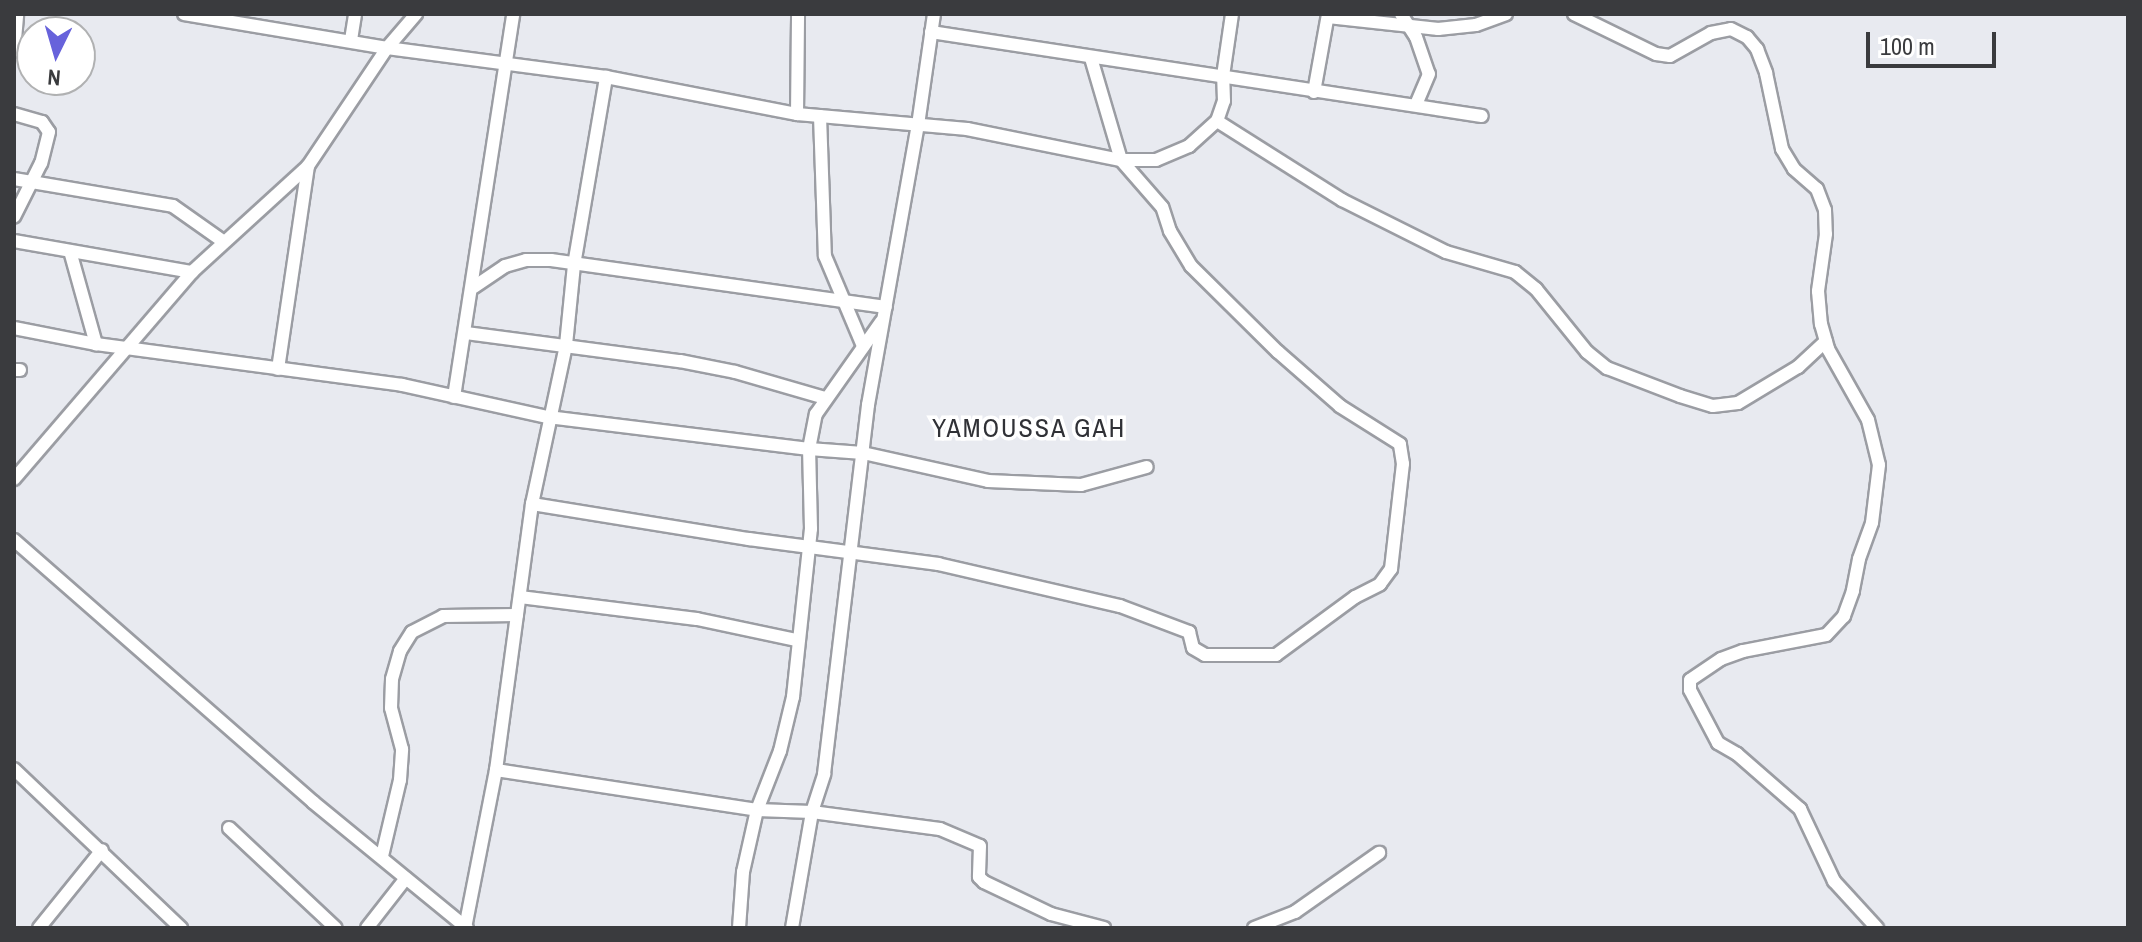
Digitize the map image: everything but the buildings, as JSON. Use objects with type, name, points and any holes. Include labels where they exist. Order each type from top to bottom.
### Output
[{"type":"street","points":[[14,51],[17,14]]},
{"type":"street","points":[[184,14],[230,18],[387,48],[606,77],[797,114],[967,129],[1121,160],[1156,160],[1189,146],[1217,121],[1224,101],[1223,76],[1232,14]]},
{"type":"street","points":[[351,40],[355,14]]},
{"type":"street","points":[[14,479],[60,423],[96,388],[126,347],[192,272],[308,166],[387,48],[416,14]]},
{"type":"street","points":[[454,397],[474,287],[513,14]]},
{"type":"street","points":[[797,114],[798,14]]},
{"type":"street","points":[[792,928],[812,812],[824,774],[863,453],[934,14]]},
{"type":"street","points":[[1401,14],[1411,29],[1429,74],[1416,104]]},
{"type":"street","points":[[1314,92],[1328,16],[1411,29],[1476,25],[1506,14]]},
{"type":"street","points":[[1574,14],[1656,54],[1670,56],[1711,33],[1731,29],[1747,37],[1757,49],[1766,73],[1782,149],[1794,169],[1817,189],[1825,210],[1826,234],[1818,291],[1826,341],[1868,420],[1879,465],[1872,523],[1844,616],[1826,635],[1743,651],[1721,659],[1690,680],[1690,690],[1718,743],[1737,754],[1800,809],[1834,881],[1877,928]]},
{"type":"street","points":[[1606,30],[1609,14]]},
{"type":"street","points":[[931,32],[1482,116]]},
{"type":"street","points":[[532,504],[938,564],[1120,606],[1189,632],[1193,648],[1205,655],[1276,655],[1355,597],[1380,584],[1391,569],[1403,464],[1400,444],[1340,406],[1278,352],[1191,266],[1170,231],[1162,207],[1121,160],[1091,58]]},
{"type":"street","points":[[14,540],[313,802],[466,928],[496,770],[532,504],[548,417],[566,345],[574,265],[606,77]]},
{"type":"street","points":[[14,114],[48,126],[41,163],[14,217]]},
{"type":"street","points":[[820,116],[825,256],[863,346]]},
{"type":"street","points":[[1217,121],[1342,200],[1446,252],[1515,272],[1546,300],[1587,352],[1607,368],[1680,396],[1713,406],[1738,403],[1798,367],[1826,341]]},
{"type":"street","points":[[278,369],[308,166]]},
{"type":"street","points":[[14,179],[173,206],[224,242]]},
{"type":"street","points":[[14,241],[192,272]]},
{"type":"street","points":[[70,251],[96,344]]},
{"type":"street","points":[[474,287],[505,266],[526,260],[845,304],[885,313]]},
{"type":"street","points":[[739,928],[743,872],[757,810],[780,751],[790,712],[808,547],[812,491],[809,449],[816,414],[885,313]]},
{"type":"street","points":[[14,328],[96,344],[387,382],[548,417],[863,453],[988,481],[1081,485],[1147,467]]},
{"type":"street","points":[[466,333],[566,345],[735,372],[825,398]]},
{"type":"street","points":[[520,597],[697,619],[797,640]]},
{"type":"street","points":[[382,856],[400,780],[402,749],[391,708],[392,679],[400,651],[412,632],[443,616],[517,615]]},
{"type":"street","points":[[14,769],[181,928]]},
{"type":"street","points":[[496,770],[757,810],[812,812],[940,829],[980,846],[979,877],[984,882],[1051,914],[1104,928]]},
{"type":"street","points":[[229,828],[336,928]]},
{"type":"street","points":[[39,928],[102,850]]},
{"type":"street","points":[[1254,928],[1295,912],[1379,853]]},
{"type":"street","points":[[367,928],[406,878]]},
{"type":"district","name":"YAMOUSSA GAH","points":[[1029,428]]}]
